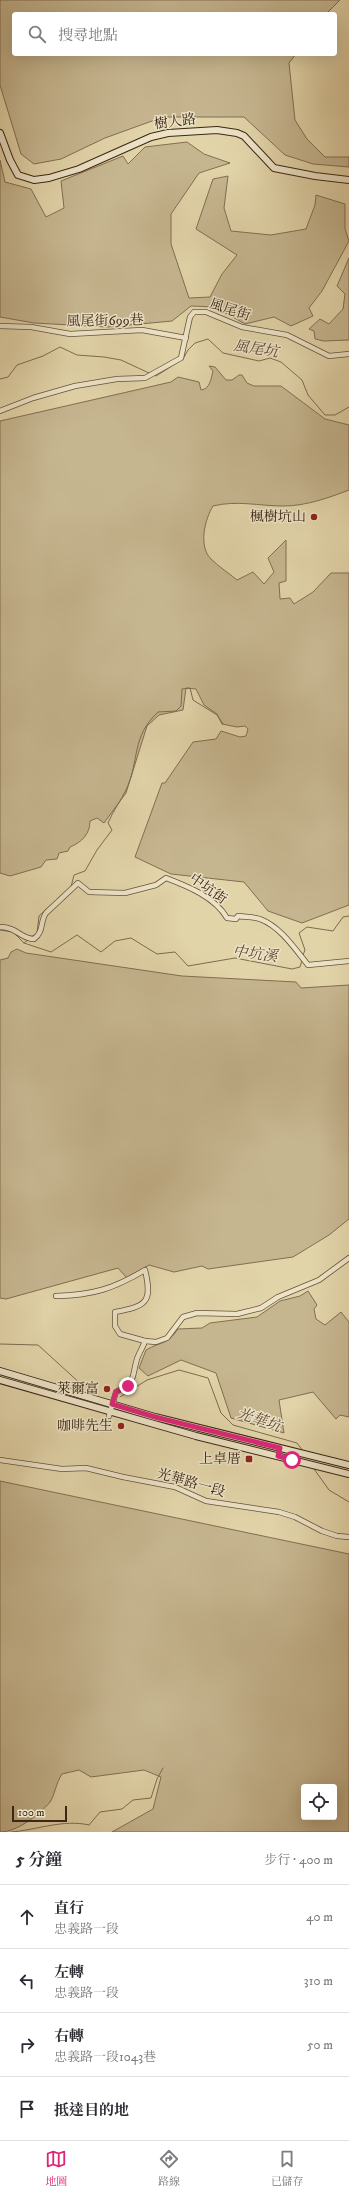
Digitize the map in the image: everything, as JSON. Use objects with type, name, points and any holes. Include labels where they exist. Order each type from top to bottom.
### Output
[{"type":"main road","name":"樹人路","points":[[0,133],[18,175],[34,180],[50,178],[78,169],[151,136],[168,132],[217,130],[237,133],[244,136],[274,168],[315,176],[349,180]]},
{"type":"main road","points":[[0,1370],[155,1417],[280,1446],[293,1452],[349,1465]]},
{"type":"main road","points":[[0,1380],[110,1414],[277,1458],[292,1460],[349,1474]]},
{"type":"main road","points":[[277,1458],[280,1446]]},
{"type":"street","name":"風尾街","points":[[0,411],[33,398],[75,386],[103,381],[145,378],[181,358],[190,316],[194,312],[206,312],[242,327],[287,335],[329,356],[349,354]]},
{"type":"street","name":"風尾街699巷","points":[[0,326],[31,327],[70,334],[142,330],[186,338]]},
{"type":"street","name":"中坑街","points":[[0,927],[13,928],[30,939],[40,933],[42,918],[46,912],[78,883],[89,892],[125,892],[156,885],[166,878],[187,885],[224,912],[227,918],[236,919],[238,916],[260,919],[288,940],[308,965],[349,961]]},
{"type":"street","points":[[56,1296],[83,1295],[119,1285],[145,1270],[150,1292],[138,1307],[115,1312],[114,1321],[120,1334],[145,1341],[156,1342],[168,1338],[184,1317],[197,1313],[238,1314],[261,1308],[278,1297],[319,1280],[349,1258]]},
{"type":"street","points":[[110,1414],[116,1392],[128,1386],[134,1379],[137,1359],[145,1341]]},
{"type":"street","name":"光華路一段","points":[[0,1460],[62,1469],[86,1468],[123,1478],[175,1487],[206,1501],[279,1512],[295,1517],[322,1531],[337,1536],[349,1537]]},
{"type":"shaded area","points":[[0,0],[340,0],[328,12],[12,12],[12,56],[294,56],[289,63],[295,120],[307,139],[325,157],[349,157],[349,167],[313,164],[285,155],[244,117],[163,117],[105,138],[61,159],[34,164],[21,154],[0,85]]},
{"type":"shaded area","points":[[187,142],[204,154],[230,163],[199,173],[171,214],[171,244],[189,298],[210,297],[222,274],[237,255],[196,229],[213,179],[228,176],[224,208],[231,231],[271,235],[306,229],[315,205],[316,195],[345,204],[345,229],[349,241],[322,291],[309,308],[313,316],[291,326],[274,317],[245,324],[215,307],[191,306],[172,321],[108,327],[34,323],[0,317],[0,160],[5,182],[31,189],[46,217],[64,208],[61,181],[123,156],[128,164],[145,147]]},
{"type":"shaded area","points":[[349,258],[349,340],[324,341],[315,339],[314,331],[309,329],[320,319],[329,324],[343,309],[345,294],[337,286]]},
{"type":"shaded area","points":[[209,366],[215,367],[226,380],[232,380],[239,375],[242,375],[247,383],[254,386],[281,386],[325,419],[349,425],[349,490],[317,501],[292,506],[231,503],[213,506],[207,518],[204,532],[207,554],[214,562],[237,580],[253,572],[264,584],[274,572],[268,558],[286,540],[286,581],[279,583],[280,599],[290,598],[294,604],[313,592],[331,573],[349,573],[349,905],[302,923],[268,911],[244,882],[171,874],[135,857],[162,783],[165,783],[193,742],[216,739],[221,731],[240,737],[246,736],[248,729],[245,726],[237,727],[222,724],[217,714],[204,705],[196,689],[186,688],[183,710],[159,715],[147,726],[126,793],[104,823],[97,818],[90,821],[89,830],[82,840],[70,847],[68,851],[59,853],[57,859],[46,860],[41,867],[10,876],[0,873],[0,421],[171,382],[178,377],[199,382],[201,390],[206,388],[210,383],[213,371]]},
{"type":"shaded area","points":[[17,949],[26,953],[182,976],[296,982],[301,988],[349,985],[349,1219],[329,1235],[293,1257],[208,1269],[202,1266],[174,1272],[149,1265],[127,1278],[118,1268],[6,1299],[0,1298],[0,960],[8,958],[11,952]]},
{"type":"shaded area","points":[[308,1291],[317,1305],[314,1309],[316,1319],[325,1325],[341,1312],[349,1322],[349,1417],[340,1415],[336,1419],[313,1392],[279,1400],[284,1433],[231,1418],[216,1373],[181,1360],[148,1376],[139,1368],[146,1350],[171,1338],[178,1329],[202,1328],[210,1323],[257,1317],[280,1301],[300,1296]]},
{"type":"shaded area","points":[[0,1481],[349,1554],[349,1832],[112,1832],[153,1809],[161,1777],[144,1770],[91,1777],[79,1770],[62,1774],[50,1802],[27,1822],[7,1831],[0,1832]]},
{"type":"waterway","name":"風尾坑","points":[[154,375],[156,376],[183,359],[188,350],[195,343],[208,339],[223,353],[259,361],[270,358],[281,362],[302,380],[308,395],[325,415],[335,415],[349,407]]},
{"type":"waterway","name":"風尾坑","points":[[0,379],[8,377],[17,365],[43,356],[60,347],[77,355],[121,360],[149,373]]},
{"type":"waterway","points":[[71,887],[74,875],[85,871],[97,850],[112,830],[108,823],[126,790],[133,769],[137,749],[149,721],[158,712],[176,711],[181,706],[182,689],[190,688],[193,700],[217,715],[223,724]]},
{"type":"waterway","points":[[31,937],[37,933],[39,916],[64,893]]},
{"type":"waterway","name":"中坑溪","points":[[303,955],[305,950],[299,933],[307,927],[333,931],[343,917],[349,916]]},
{"type":"waterway","name":"中坑溪","points":[[0,930],[13,932]]},
{"type":"waterway","name":"中坑溪","points":[[15,934],[24,943],[51,952],[77,935],[101,952],[115,941],[131,938],[157,954],[175,952],[188,966],[235,958],[292,969],[300,967],[302,960]]},
{"type":"waterway","name":"中坑溪","points":[[24,943],[29,939]]},
{"type":"waterway","name":"光華坑","points":[[0,1344],[38,1345],[82,1385],[87,1387]]},
{"type":"waterway","name":"光華坑","points":[[120,1397],[147,1380],[179,1370],[208,1378],[221,1413],[233,1425],[297,1443],[303,1451]]},
{"type":"waterway","name":"光華坑","points":[[314,1469],[329,1490],[349,1502]]},
{"type":"waterway","points":[[11,1832],[70,1823],[89,1825],[100,1812],[122,1809],[133,1800],[151,1798],[157,1779],[163,1768]]},
{"type":"place","name":"楓樹坑山","points":[[314,517]]},
{"type":"place","name":"萊爾富","points":[[107,1389]]},
{"type":"place","name":"咖啡先生","points":[[121,1426]]},
{"type":"place","name":"上卓厝","points":[[249,1459]]},
{"type":"route","points":[[128,1386],[116,1392],[112,1404],[196,1428],[280,1448],[278,1456],[292,1460]]}]
